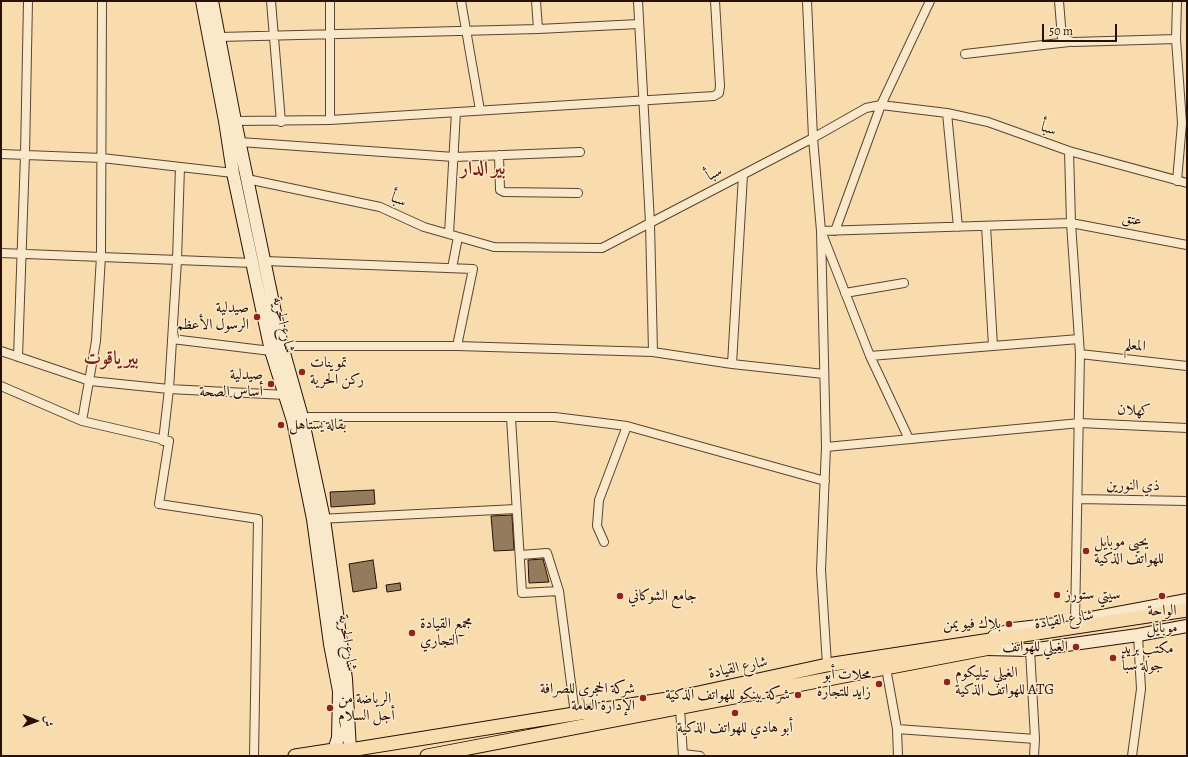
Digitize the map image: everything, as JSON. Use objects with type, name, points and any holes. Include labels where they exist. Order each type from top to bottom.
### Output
[{"type":"main road","name":"شارع القيادة","points":[[295,756],[334,750],[350,750],[680,697],[827,665],[981,645],[1181,614]]},
{"type":"main road","name":"شارع القيادة","points":[[433,756],[886,668],[981,645]]},
{"type":"street","points":[[18,357],[25,155],[28,1]]},
{"type":"street","points":[[82,421],[96,341],[101,256],[102,1]]},
{"type":"street","name":"شارع الحرية","points":[[202,1],[207,35],[225,121],[233,173],[259,262],[271,350],[286,395],[318,519],[330,644],[339,691],[338,738],[334,750]]},
{"type":"street","points":[[212,1],[247,178],[259,262],[302,417],[346,680],[350,750]]},
{"type":"street","points":[[271,1],[281,122]]},
{"type":"street","points":[[330,1],[330,120]]},
{"type":"street","points":[[461,1],[480,110]]},
{"type":"street","points":[[536,1],[538,29]]},
{"type":"street","points":[[638,1],[638,24],[650,223],[653,352]]},
{"type":"street","points":[[235,121],[281,122],[330,120],[643,99],[714,96],[719,93],[715,1]]},
{"type":"street","points":[[807,1],[813,138],[821,232],[826,447],[821,570],[827,665]]},
{"type":"street","points":[[835,231],[881,105],[930,1]]},
{"type":"street","points":[[1059,1],[1062,38],[1072,42]]},
{"type":"street","points":[[1177,1],[1176,39],[1182,123],[1177,180]]},
{"type":"street","points":[[219,37],[538,29],[638,24]]},
{"type":"street","points":[[965,54],[1072,42],[1176,39]]},
{"type":"street","name":"سبأ","points":[[247,178],[380,207],[424,227],[494,247],[602,248],[813,138],[866,108],[881,105],[947,113],[988,122],[1069,151],[1187,184]]},
{"type":"street","points":[[449,234],[456,112]]},
{"type":"street","points":[[947,113],[958,227]]},
{"type":"street","points":[[240,142],[454,156],[580,152]]},
{"type":"street","points":[[1069,151],[1071,223],[1080,354],[1080,423],[1075,622]]},
{"type":"street","points":[[1,154],[102,158],[233,173]]},
{"type":"street","points":[[500,155],[500,190],[504,192],[578,193]]},
{"type":"street","points":[[162,440],[169,389],[177,260],[180,167]]},
{"type":"street","points":[[732,364],[743,175]]},
{"type":"street","name":"عتق","points":[[821,232],[1071,223],[1187,245]]},
{"type":"street","points":[[986,226],[993,346]]},
{"type":"street","points":[[821,232],[870,356],[909,439]]},
{"type":"street","points":[[452,268],[458,237]]},
{"type":"street","points":[[1,254],[473,269],[457,346]]},
{"type":"street","points":[[845,292],[904,282]]},
{"type":"street","points":[[172,339],[271,350]]},
{"type":"street","points":[[870,356],[1079,339]]},
{"type":"street","points":[[282,346],[457,346],[653,352],[732,364],[824,374]]},
{"type":"street","points":[[1,350],[90,381],[169,389],[286,395]]},
{"type":"street","name":"المعلم","points":[[1080,354],[1187,366]]},
{"type":"street","points":[[1,386],[82,421],[168,441],[159,504],[258,519],[254,756]]},
{"type":"street","points":[[302,417],[555,417],[627,426],[825,481]]},
{"type":"street","points":[[511,418],[522,593],[559,592]]},
{"type":"street","name":"كهلان","points":[[826,447],[1080,423],[1187,428]]},
{"type":"street","points":[[604,542],[597,526],[600,500],[627,426]]},
{"type":"street","name":"ذي النورين","points":[[1078,499],[1187,501]]},
{"type":"street","points":[[318,519],[516,509]]},
{"type":"street","points":[[520,555],[547,552],[559,592],[575,714]]},
{"type":"street","points":[[981,645],[1013,629],[1075,622],[1187,600]]},
{"type":"street","points":[[981,645],[1030,650],[1138,635],[1187,626]]},
{"type":"street","points":[[1132,756],[1140,689],[1138,635]]},
{"type":"street","points":[[1030,650],[1035,739],[1034,756]]},
{"type":"street","points":[[886,668],[897,729],[898,756]]},
{"type":"street","points":[[680,708],[683,755],[700,756]]},
{"type":"street","points":[[897,729],[1035,739]]},
{"type":"building","points":[[374,490],[375,504],[331,507],[330,492]]},
{"type":"building","points":[[512,515],[514,550],[494,551],[491,516]]},
{"type":"building","points":[[543,559],[549,582],[529,583],[528,560]]},
{"type":"building","points":[[373,560],[377,588],[353,592],[349,564]]},
{"type":"building","points":[[400,583],[401,590],[387,592],[386,585]]},
{"type":"place","name":"صيدلية الرسول الأعظم","points":[[257,317]]},
{"type":"place","name":"تموينات ركن الحرية","points":[[302,372]]},
{"type":"place","name":"صيدلية أساس الصحة","points":[[271,384]]},
{"type":"place","name":"بقالة يستاهل","points":[[281,425]]},
{"type":"place","name":"يحيى موبايل للهواتف الذكية","points":[[1086,551]]},
{"type":"place","name":"سيتي ستورز","points":[[1057,595]]},
{"type":"place","name":"جامع الشوكاني","points":[[620,596]]},
{"type":"place","name":"الواحة موبايل","points":[[1162,596]]},
{"type":"place","name":"بلاك فيو يمن","points":[[1009,624]]},
{"type":"place","name":"مجمع القيادة التجاري","points":[[412,633]]},
{"type":"place","name":"الغيلي للهواتف","points":[[1076,647]]},
{"type":"place","name":"مكتب بريد جولة سبأ","points":[[1113,658]]},
{"type":"place","name":"الغيلي تيليكوم للهواتف الذكية ATG","points":[[947,682]]},
{"type":"place","name":"محلات أبو زايد للتجارة","points":[[879,684]]},
{"type":"place","name":"شركة بينكو للهواتف الذكية","points":[[798,695]]},
{"type":"place","name":"شركة الحجري للصرافة الإدارة العامة","points":[[643,698]]},
{"type":"place","name":"الرياضة من أجل السلام","points":[[330,708]]},
{"type":"place","name":"أبو هادي للهواتف الذكية","points":[[735,713]]},
{"type":"district","name":"بير الدار","points":[[483,169]]},
{"type":"district","name":"بير ياقوت","points":[[111,359]]}]
